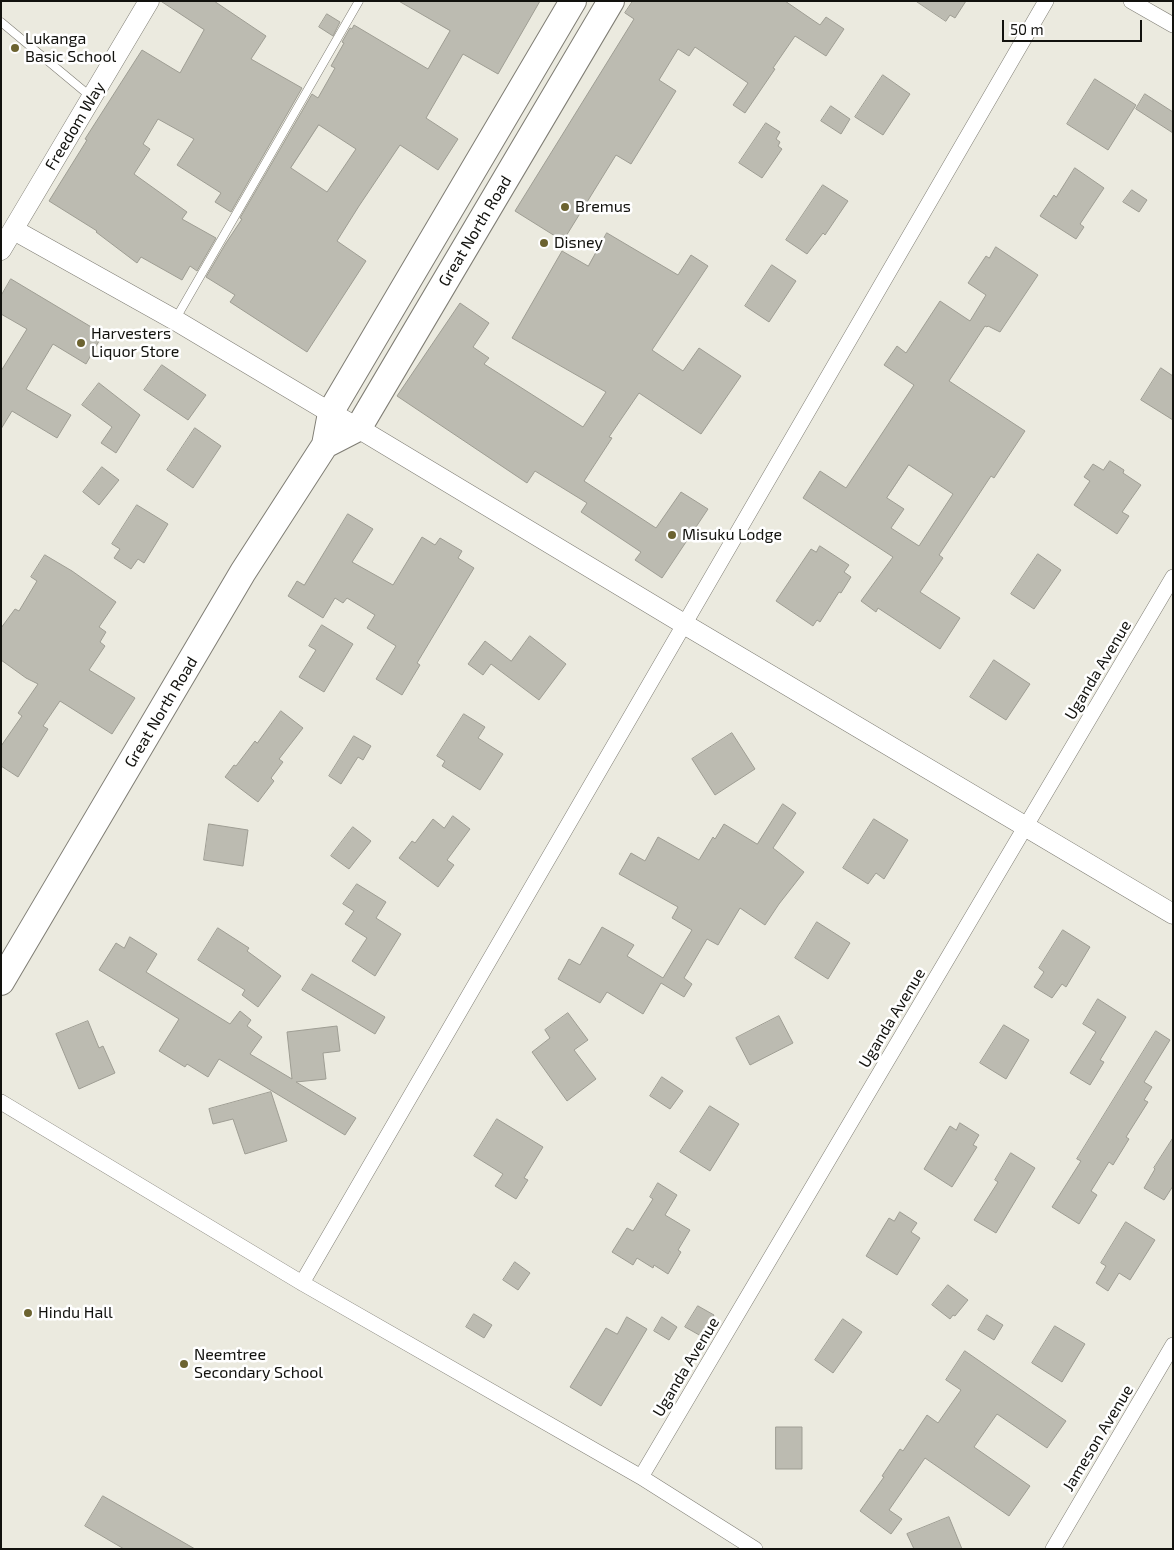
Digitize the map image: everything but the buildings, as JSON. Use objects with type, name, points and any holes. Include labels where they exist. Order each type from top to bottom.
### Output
[{"type":"highway","name":"Great North Road","points":[[1,982],[243,572],[325,446],[331,414],[573,1]]},
{"type":"highway","name":"Great North Road","points":[[325,446],[358,428],[611,1]]},
{"type":"main road","name":"Freedom Way","points":[[1,250],[149,1]]},
{"type":"main road","points":[[14,230],[174,320],[331,414],[358,428],[1173,914]]},
{"type":"street","points":[[302,1283],[1046,1]]},
{"type":"street","points":[[1131,1],[1173,25]]},
{"type":"street","name":"Uganda Avenue","points":[[641,1477],[1173,577]]},
{"type":"street","points":[[1,1102],[302,1283],[641,1477],[755,1549]]},
{"type":"street","name":"Jameson Avenue","points":[[1052,1549],[1173,1345]]},
{"type":"lane","points":[[174,320],[359,1]]},
{"type":"lane","points":[[1,22],[92,97]]},
{"type":"place","name":"Lukanga Basic School","points":[[15,48]]},
{"type":"place","name":"Bremus","points":[[565,207]]},
{"type":"place","name":"Disney","points":[[544,243]]},
{"type":"place","name":"Harvesters Liquor Store","points":[[81,343]]},
{"type":"place","name":"Misuku Lodge","points":[[672,535]]},
{"type":"place","name":"Hindu Hall","points":[[28,1313]]},
{"type":"place","name":"Neemtree Secondary School","points":[[184,1364]]}]
